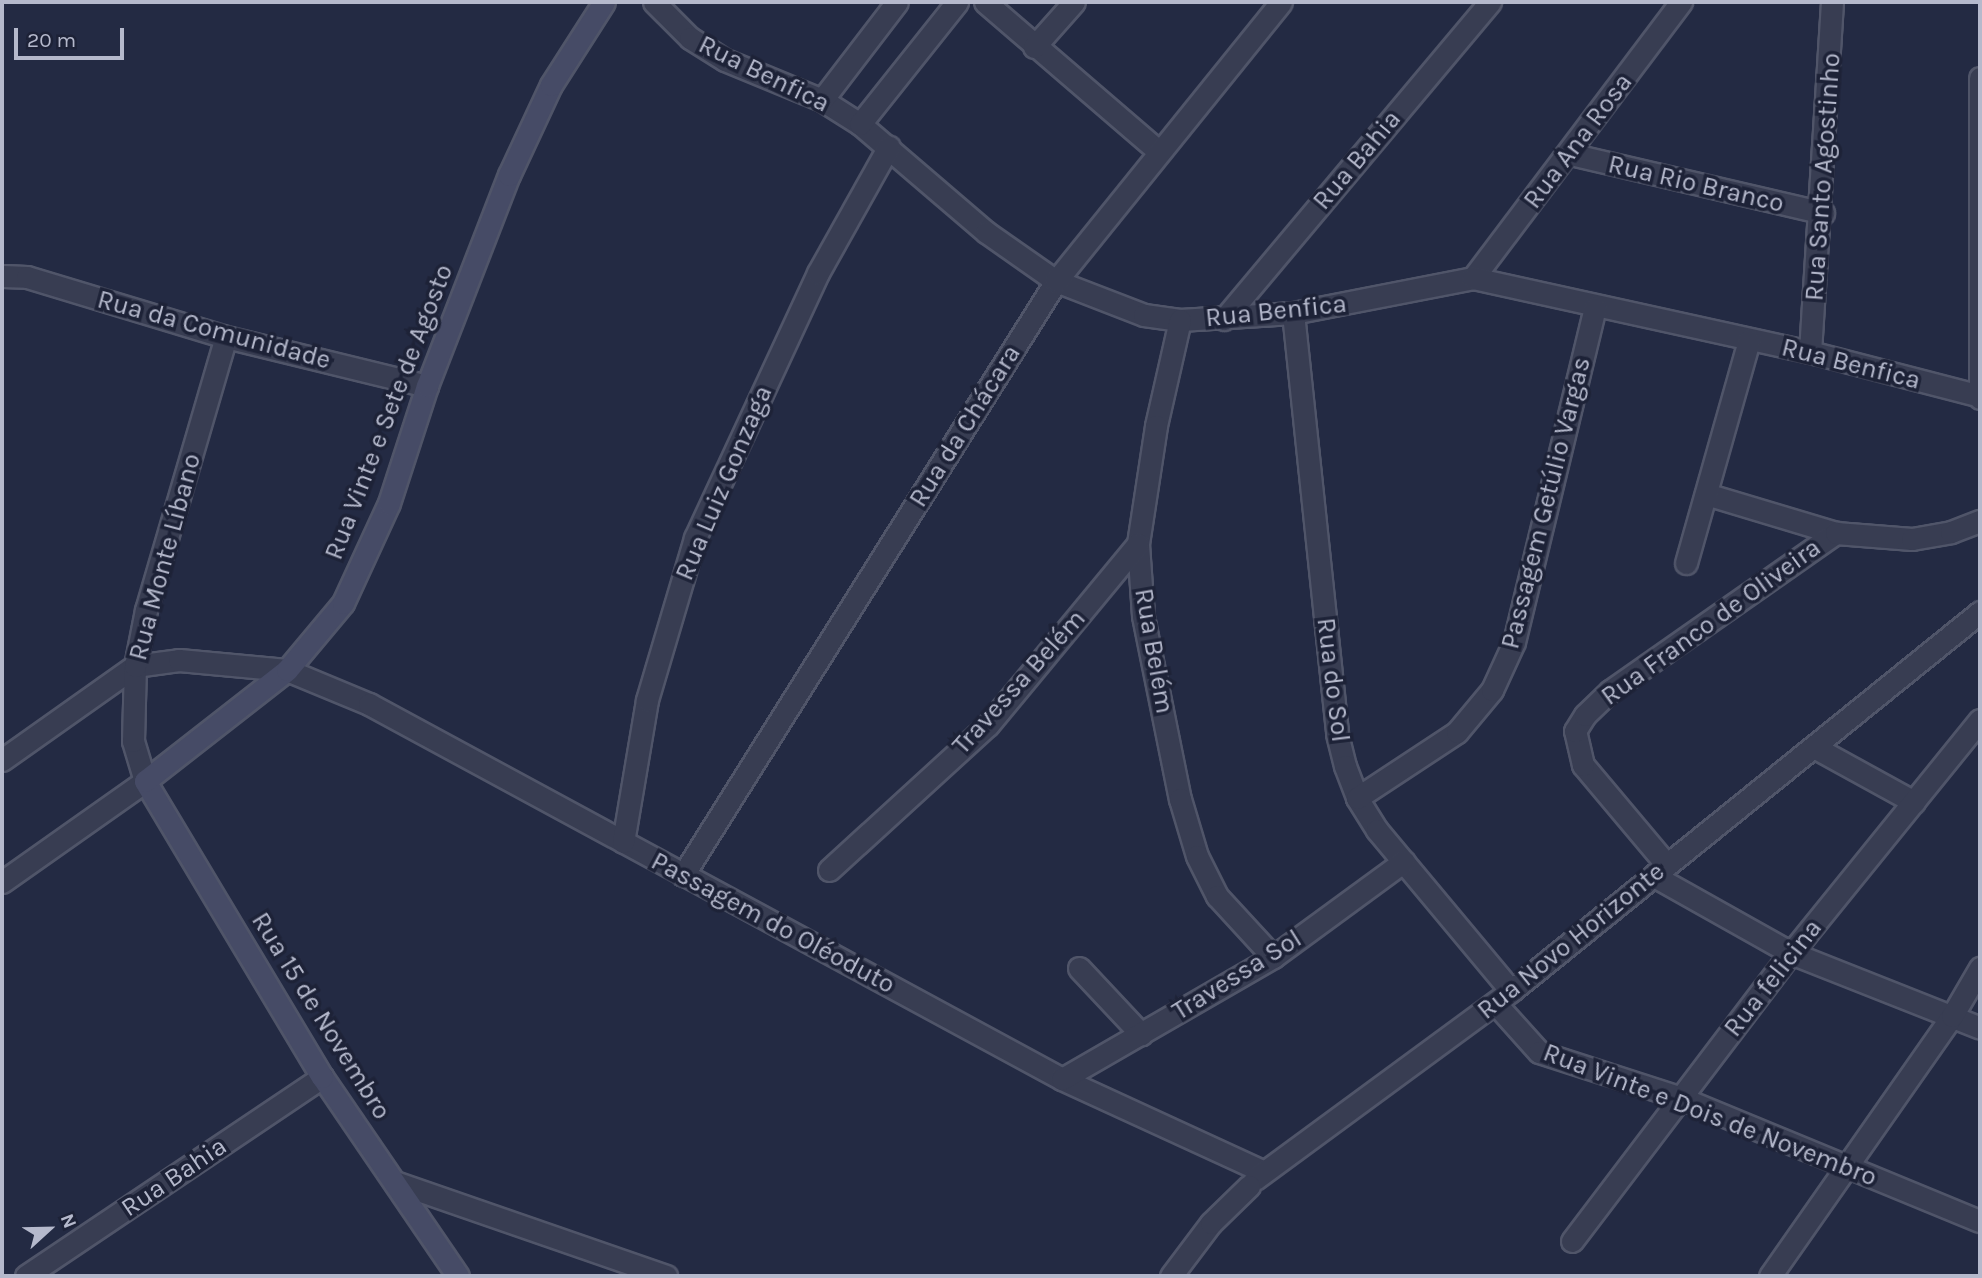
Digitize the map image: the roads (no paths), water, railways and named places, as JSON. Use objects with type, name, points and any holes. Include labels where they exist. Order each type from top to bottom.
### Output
[{"type":"street","name":"Rua Vinte e Sete de Agosto","points":[[145,781],[287,670],[343,603],[367,558],[427,386],[509,175],[546,96],[604,2]]},
{"type":"street","name":"Rua Benfica","points":[[654,2],[690,38],[725,60],[822,100],[860,124],[889,146],[977,225],[1056,281],[1144,315],[1180,320],[1293,313],[1472,278],[1529,287],[1595,307],[1810,352],[1980,397]]},
{"type":"street","points":[[822,100],[897,2]]},
{"type":"street","points":[[860,124],[957,2]]},
{"type":"street","points":[[985,2],[1034,47],[1157,150]]},
{"type":"street","points":[[1034,47],[1074,2]]},
{"type":"street","name":"Rua da Chácara","points":[[683,875],[1056,281],[1157,150],[1281,2]]},
{"type":"street","name":"Rua Bahia","points":[[1224,319],[1490,2]]},
{"type":"street","name":"Rua Ana Rosa","points":[[1472,278],[1570,154],[1681,2]]},
{"type":"street","name":"Rua Santo Agostinho","points":[[1810,352],[1822,213],[1832,2]]},
{"type":"street","points":[[1980,78],[1980,397]]},
{"type":"street","name":"Rua Luiz Gonzaga","points":[[623,842],[647,700],[695,538],[818,274],[889,146]]},
{"type":"street","name":"Rua Rio Branco","points":[[1570,154],[1822,213]]},
{"type":"street","name":"Rua da Comunidade","points":[[2,276],[27,277],[226,337],[427,386]]},
{"type":"street","name":"Passagem Getúlio Vargas","points":[[1357,798],[1457,732],[1492,690],[1514,642],[1595,307]]},
{"type":"street","name":"Rua do Sol","points":[[1293,313],[1337,734],[1357,798],[1503,997]]},
{"type":"street","name":"Rua Belém","points":[[1180,320],[1156,426],[1138,544],[1143,616],[1180,799],[1197,856],[1217,896],[1273,957]]},
{"type":"street","name":"Rua Monte Líbano","points":[[145,781],[133,741],[135,666],[146,610],[226,337]]},
{"type":"street","points":[[1686,564],[1749,341]]},
{"type":"street","points":[[1706,494],[1836,533]]},
{"type":"street","name":"Rua Franco de Oliveira","points":[[1661,870],[1583,765],[1575,731],[1611,691],[1836,533],[1912,538],[1951,532],[1980,521]]},
{"type":"street","name":"Travessa Belém","points":[[829,870],[988,725],[1138,544]]},
{"type":"street","name":"Rua Novo Horizonte","points":[[1171,1276],[1210,1223],[1256,1179],[1503,997],[1980,612]]},
{"type":"street","name":"Passagem do Oléoduto","points":[[135,666],[178,660],[287,670],[369,704],[1062,1079],[1256,1179]]},
{"type":"street","points":[[2,760],[135,666]]},
{"type":"street","name":"Rua felicina","points":[[1572,1241],[1791,953],[1980,720]]},
{"type":"street","points":[[1814,747],[1914,802]]},
{"type":"street","points":[[2,882],[145,781]]},
{"type":"street","name":"Rua 15 de Novembro","points":[[145,781],[322,1077],[458,1276]]},
{"type":"street","name":"Travessa Sol","points":[[1062,1079],[1273,957],[1404,861]]},
{"type":"street","points":[[1661,870],[1791,953],[1980,1028]]},
{"type":"street","points":[[1079,968],[1141,1034]]},
{"type":"street","points":[[1770,1276],[1952,1016],[1980,968]]},
{"type":"street","name":"Rua Vinte e Dois de Novembro","points":[[1503,997],[1539,1052],[1681,1098],[1980,1221]]},
{"type":"street","name":"Rua Bahia","points":[[26,1276],[322,1077]]},
{"type":"street","points":[[395,1182],[666,1276]]}]
